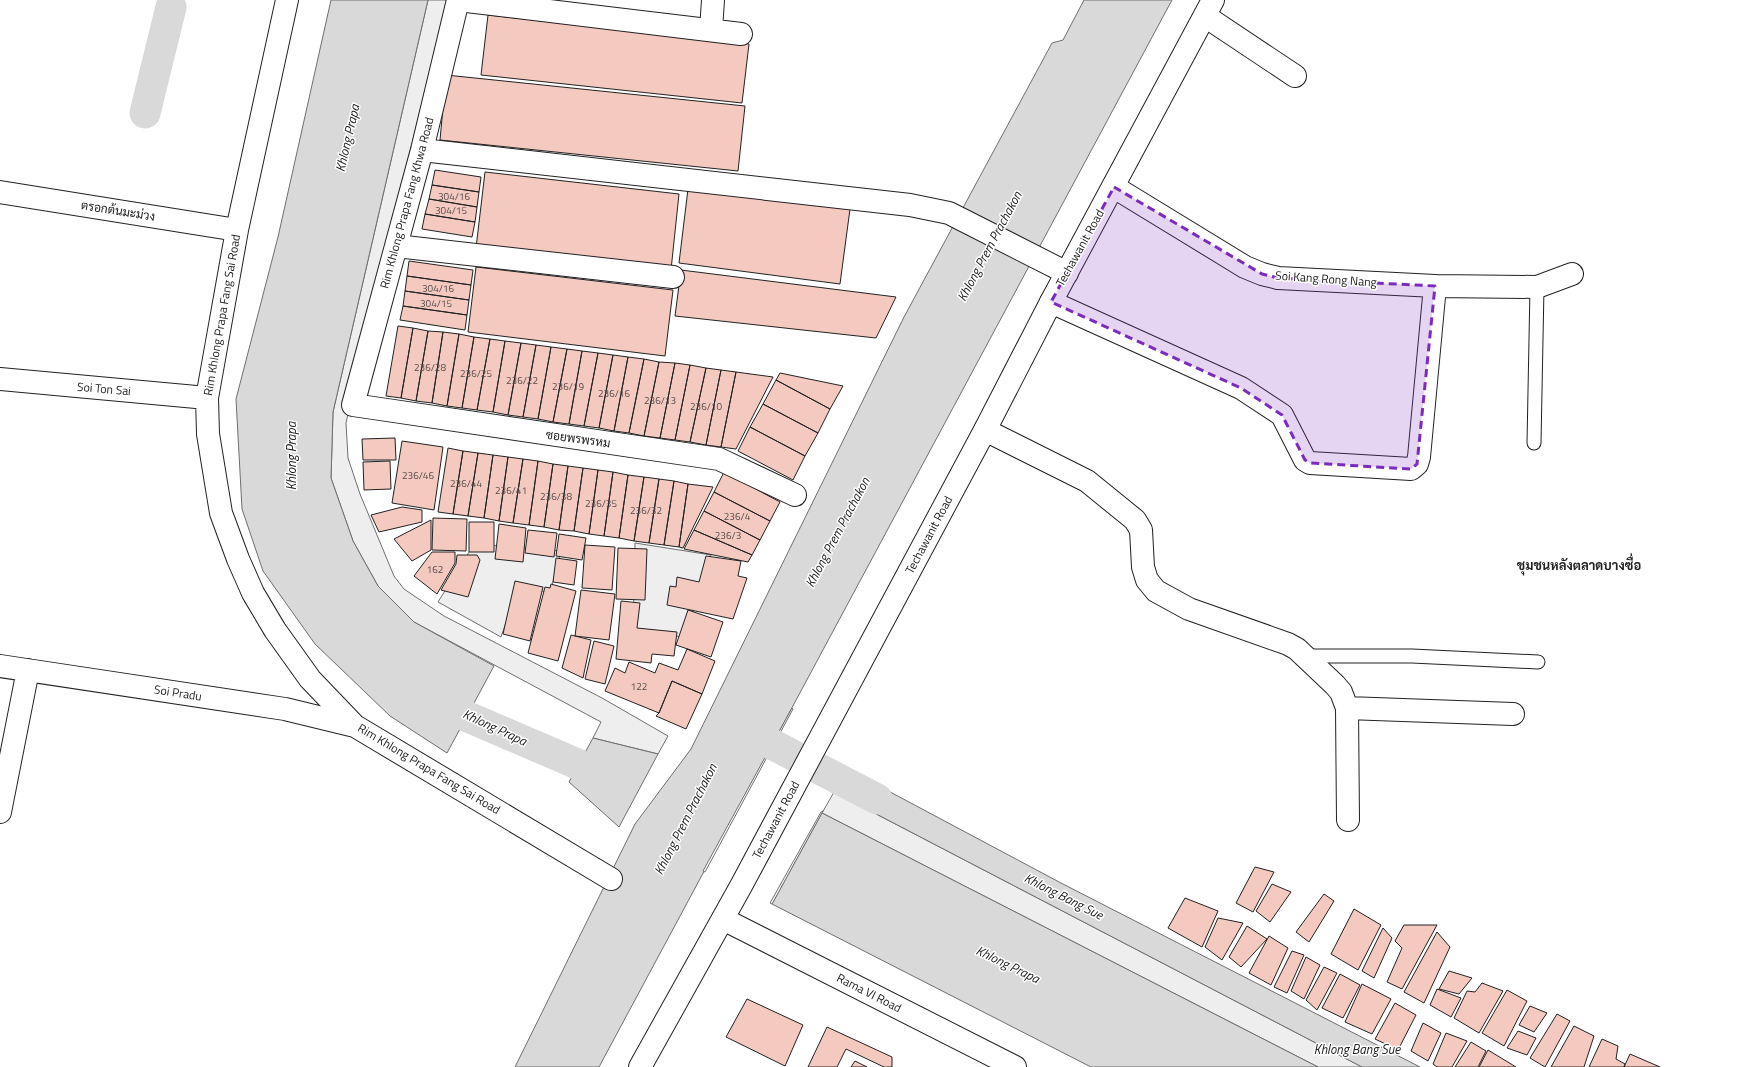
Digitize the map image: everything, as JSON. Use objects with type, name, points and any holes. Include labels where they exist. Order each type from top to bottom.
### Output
[{"type":"street","name":"Rim Khlong Prapa Fang Sai Road","points":[[285,0],[237,230],[207,398],[208,434],[222,513],[238,559],[253,593],[275,630],[310,679],[355,726],[611,879]]},
{"type":"street","points":[[458,0],[742,34]]},
{"type":"street","name":"Rim Khlong Prapa Fang Khwa Road","points":[[354,405],[422,150],[458,0]]},
{"type":"street","points":[[711,30],[713,0]]},
{"type":"street","points":[[1209,8],[1295,76]]},
{"type":"street","name":"Techawanit Road","points":[[640,1067],[742,886],[985,430],[1051,302],[1068,273],[1209,8]]},
{"type":"street","points":[[422,150],[910,205],[954,215],[1068,273]]},
{"type":"street","name":"Soi Kang Rong Nang","points":[[1114,187],[1245,267],[1262,274],[1278,278],[1435,286],[1537,288]]},
{"type":"street","name":"ตรอกต้นมะม่วง","points":[[0,192],[237,230]]},
{"type":"street","points":[[396,246],[673,277]]},
{"type":"street","points":[[1537,288],[1572,274]]},
{"type":"street","points":[[1051,302],[1241,388],[1282,415],[1306,460],[1310,463],[1410,468],[1417,464],[1419,457],[1435,286]]},
{"type":"street","name":"Soi Ton Sai","points":[[0,379],[207,398]]},
{"type":"street","name":"ซอยพรพรหม","points":[[354,405],[719,459],[795,495]]},
{"type":"street","points":[[985,430],[1087,481],[1135,520],[1141,530],[1143,567],[1147,580],[1156,590],[1189,609],[1288,644],[1304,656],[1341,692],[1347,708],[1348,820]]},
{"type":"street","name":"Soi Pradu","points":[[0,666],[285,709],[355,726]]},
{"type":"street","points":[[0,812],[28,670]]},
{"type":"street","points":[[1347,708],[1513,714]]},
{"type":"street","name":"Rama VI Road","points":[[723,919],[1015,1067]]},
{"type":"lane","points":[[1534,443],[1537,288]]},
{"type":"lane","points":[[1304,656],[1412,656],[1538,662]]},
{"type":"highlighted area","points":[[1114,187],[1262,274],[1278,278],[1435,286],[1417,464],[1411,469],[1310,463],[1305,460],[1282,415],[1241,388],[1051,302]]},
{"type":"shaded area","points":[[428,0],[447,0],[371,312],[346,423],[348,458],[360,494],[394,576],[404,589],[444,616],[602,698],[668,736],[658,754],[593,738],[601,722],[414,622],[378,586],[353,541],[331,478],[333,412]]},
{"type":"shaded area","points":[[635,543],[711,555],[685,637],[633,632]]},
{"type":"shaded area","points":[[474,544],[561,551],[550,593],[519,585],[501,637],[438,602]]},
{"type":"shaded area","points":[[834,792],[1362,1067],[1318,1067],[822,813]]},
{"type":"water","points":[[331,0],[428,0],[333,412],[331,478],[353,541],[378,586],[414,622],[494,666],[447,753],[390,716],[315,644],[263,571],[242,509],[236,399],[278,237]]},
{"type":"water","name":"Khlong Prem Prachakon","points":[[1084,0],[1172,0],[599,1067],[515,1067],[635,824],[691,749],[904,317],[1052,43],[1063,40]]},
{"type":"water","points":[[593,738],[658,754],[619,827],[569,782]]},
{"type":"water","name":"Khlong Bang Sue","points":[[847,769],[1061,883],[1420,1067],[1362,1067],[834,792]]},
{"type":"water","points":[[822,813],[1318,1067],[1091,1067],[772,904]]},
{"type":"pier","points":[[792,708],[793,709],[705,872],[703,871]]},
{"type":"pier","points":[[823,811],[772,904],[770,903],[821,812]]},
{"type":"building","points":[[488,15],[749,44],[742,103],[481,75]]},
{"type":"building","points":[[446,75],[745,106],[738,171],[440,140]]},
{"type":"building","points":[[435,170],[481,177],[479,192],[432,185]]},
{"type":"building","points":[[485,172],[679,194],[671,270],[476,248]]},
{"type":"building","points":[[432,185],[479,192],[477,207],[429,199]]},
{"type":"building","points":[[688,189],[850,209],[840,284],[679,263]]},
{"type":"building","points":[[429,199],[477,207],[475,222],[425,214]]},
{"type":"building","points":[[425,214],[475,222],[472,237],[422,229]]},
{"type":"building","points":[[409,261],[473,270],[471,285],[407,276]]},
{"type":"building","points":[[476,267],[673,290],[665,356],[468,332]]},
{"type":"building","points":[[681,270],[896,297],[876,338],[675,316]]},
{"type":"building","points":[[407,276],[471,285],[469,300],[405,291]]},
{"type":"building","points":[[405,291],[469,300],[467,315],[403,306]]},
{"type":"building","points":[[403,306],[467,315],[465,330],[400,320]]},
{"type":"building","points":[[398,326],[413,328],[401,398],[386,396]]},
{"type":"building","points":[[413,328],[428,331],[416,401],[401,398]]},
{"type":"building","points":[[428,331],[443,332],[432,403],[416,401]]},
{"type":"building","points":[[443,332],[459,334],[447,406],[432,403]]},
{"type":"building","points":[[459,334],[474,337],[462,408],[447,406]]},
{"type":"building","points":[[474,337],[490,339],[477,410],[462,408]]},
{"type":"building","points":[[490,339],[505,341],[493,412],[477,410]]},
{"type":"building","points":[[505,341],[521,343],[508,415],[493,412]]},
{"type":"building","points":[[521,343],[536,345],[523,417],[508,415]]},
{"type":"building","points":[[536,345],[551,347],[538,419],[523,417]]},
{"type":"building","points":[[551,347],[567,349],[553,422],[538,419]]},
{"type":"building","points":[[567,349],[582,351],[569,424],[553,422]]},
{"type":"building","points":[[582,351],[598,353],[584,426],[569,424]]},
{"type":"building","points":[[598,353],[613,355],[599,428],[584,426]]},
{"type":"building","points":[[613,355],[628,357],[614,431],[599,428]]},
{"type":"building","points":[[628,357],[644,359],[629,433],[614,431]]},
{"type":"building","points":[[644,359],[659,362],[644,436],[629,433]]},
{"type":"building","points":[[659,362],[675,363],[660,438],[644,436]]},
{"type":"building","points":[[675,363],[690,365],[675,440],[660,438]]},
{"type":"building","points":[[690,365],[706,368],[690,442],[675,440]]},
{"type":"building","points":[[706,368],[721,370],[706,445],[690,442]]},
{"type":"building","points":[[721,370],[736,372],[721,447],[706,445]]},
{"type":"building","points":[[736,372],[773,377],[736,449],[721,447]]},
{"type":"building","points":[[780,373],[843,386],[830,409],[776,380]]},
{"type":"building","points":[[776,380],[830,409],[818,433],[763,404]]},
{"type":"building","points":[[763,404],[818,433],[805,456],[750,427]]},
{"type":"building","points":[[750,427],[805,456],[793,480],[738,451]]},
{"type":"building","points":[[395,438],[396,460],[363,460],[362,439]]},
{"type":"building","points":[[402,441],[443,447],[434,510],[392,503]]},
{"type":"building","points":[[448,448],[463,451],[453,514],[438,512]]},
{"type":"building","points":[[463,451],[478,453],[468,516],[453,514]]},
{"type":"building","points":[[478,453],[493,455],[484,518],[468,516]]},
{"type":"building","points":[[493,455],[508,457],[499,521],[484,518]]},
{"type":"building","points":[[508,457],[523,459],[513,523],[499,521]]},
{"type":"building","points":[[523,459],[538,461],[529,525],[513,523]]},
{"type":"building","points":[[390,461],[391,489],[364,490],[363,462]]},
{"type":"building","points":[[538,461],[553,464],[544,527],[529,525]]},
{"type":"building","points":[[553,464],[568,466],[559,530],[544,527]]},
{"type":"building","points":[[568,466],[583,468],[574,531],[559,530]]},
{"type":"building","points":[[583,468],[598,470],[589,534],[574,531]]},
{"type":"building","points":[[598,470],[613,472],[604,536],[589,534]]},
{"type":"building","points":[[613,472],[628,475],[619,538],[604,536]]},
{"type":"building","points":[[724,472],[780,502],[770,521],[714,492]]},
{"type":"building","points":[[628,475],[644,477],[634,541],[619,538]]},
{"type":"building","points":[[644,477],[659,479],[649,543],[634,541]]},
{"type":"building","points":[[659,479],[674,481],[664,545],[649,543]]},
{"type":"building","points":[[674,481],[688,484],[679,547],[664,545]]},
{"type":"building","points":[[688,484],[713,487],[683,548],[679,547]]},
{"type":"building","points":[[714,492],[770,521],[760,540],[704,511]]},
{"type":"building","points":[[402,507],[422,510],[422,522],[379,532],[371,515]]},
{"type":"building","points":[[704,511],[760,540],[752,555],[694,530]]},
{"type":"building","points":[[433,518],[467,519],[466,551],[432,550]]},
{"type":"building","points":[[431,520],[431,550],[412,561],[394,539]]},
{"type":"building","points":[[469,522],[494,522],[494,552],[469,552]]},
{"type":"building","points":[[499,524],[526,528],[523,562],[495,559]]},
{"type":"building","points":[[528,530],[557,533],[554,557],[525,553]]},
{"type":"building","points":[[694,530],[752,555],[748,562],[684,549]]},
{"type":"building","points":[[559,534],[586,538],[582,560],[556,556]]},
{"type":"building","points":[[585,545],[615,547],[612,590],[582,588]]},
{"type":"building","points":[[618,548],[647,549],[645,600],[616,599]]},
{"type":"building","points":[[432,552],[455,552],[455,563],[437,594],[414,576]]},
{"type":"building","points":[[457,555],[477,555],[480,560],[468,597],[441,590],[456,564]]},
{"type":"building","points":[[706,556],[741,561],[738,576],[747,578],[733,619],[667,605],[670,586],[676,587],[677,577],[699,582]]},
{"type":"building","points":[[556,558],[577,561],[574,585],[553,582]]},
{"type":"building","points":[[515,581],[543,587],[530,641],[503,634]]},
{"type":"building","points":[[551,584],[576,591],[558,661],[528,653],[545,587],[550,588]]},
{"type":"building","points":[[581,590],[615,594],[609,640],[575,636]]},
{"type":"building","points":[[621,601],[640,603],[637,628],[677,632],[674,656],[652,654],[651,663],[616,659]]},
{"type":"building","points":[[688,610],[723,622],[711,657],[676,645]]},
{"type":"building","points":[[571,635],[591,640],[583,678],[562,668]]},
{"type":"building","points":[[594,641],[614,646],[605,684],[585,679]]},
{"type":"building","points":[[687,649],[715,661],[702,694],[672,681],[659,713],[605,691],[615,668],[625,673],[629,662],[655,673],[659,663],[678,670]]},
{"type":"building","points":[[672,681],[702,694],[686,729],[656,716],[659,713]]},
{"type":"building","points":[[1255,867],[1274,872],[1253,912],[1236,903]]},
{"type":"building","points":[[1272,884],[1291,892],[1270,922],[1256,911]]},
{"type":"building","points":[[1324,894],[1334,901],[1309,942],[1296,932]]},
{"type":"building","points":[[1185,898],[1218,911],[1202,947],[1168,928]]},
{"type":"building","points":[[1354,909],[1381,925],[1358,970],[1331,954]]},
{"type":"building","points":[[1218,918],[1243,923],[1222,960],[1205,947]]},
{"type":"building","points":[[1404,925],[1437,925],[1402,989],[1387,982],[1402,948],[1395,941]]},
{"type":"building","points":[[1247,926],[1267,939],[1241,967],[1229,957]]},
{"type":"building","points":[[1383,928],[1392,938],[1374,978],[1362,971]]},
{"type":"building","points":[[1437,932],[1450,947],[1424,1003],[1404,992]]},
{"type":"building","points":[[1269,936],[1288,948],[1271,985],[1249,973]]},
{"type":"building","points":[[1292,951],[1304,955],[1287,993],[1274,987]]},
{"type":"building","points":[[1306,957],[1320,965],[1304,999],[1291,991]]},
{"type":"building","points":[[1324,967],[1337,973],[1317,1010],[1306,1000]]},
{"type":"building","points":[[1449,971],[1472,978],[1459,994],[1439,989]]},
{"type":"building","points":[[1340,974],[1360,985],[1343,1018],[1322,1008]]},
{"type":"building","points":[[1482,983],[1503,991],[1479,1033],[1454,1018],[1467,991],[1475,992]]},
{"type":"building","points":[[1362,984],[1391,999],[1372,1034],[1345,1022]]},
{"type":"building","points":[[1437,989],[1461,998],[1451,1017],[1430,1005]]},
{"type":"building","points":[[1507,990],[1527,1001],[1504,1046],[1482,1033]]},
{"type":"building","points":[[747,999],[803,1025],[785,1066],[726,1037]]},
{"type":"building","points":[[1395,1003],[1416,1015],[1398,1050],[1375,1039]]},
{"type":"building","points":[[1530,1006],[1547,1013],[1534,1032],[1519,1025]]},
{"type":"building","points":[[1557,1014],[1570,1021],[1545,1067],[1530,1058]]},
{"type":"building","points":[[1423,1023],[1441,1033],[1428,1061],[1411,1051]]},
{"type":"building","points":[[1574,1026],[1594,1036],[1584,1067],[1551,1067]]},
{"type":"building","points":[[827,1027],[892,1057],[892,1067],[884,1067],[846,1049],[837,1067],[808,1067]]},
{"type":"building","points":[[1518,1031],[1536,1038],[1527,1055],[1507,1048]]},
{"type":"building","points":[[1446,1033],[1467,1041],[1452,1067],[1437,1067],[1433,1064]]},
{"type":"building","points":[[1602,1039],[1618,1046],[1616,1059],[1625,1064],[1624,1067],[1589,1067]]},
{"type":"building","points":[[1471,1042],[1486,1051],[1478,1067],[1455,1067]]},
{"type":"building","points":[[1488,1050],[1516,1067],[1479,1067]]},
{"type":"building","points":[[1630,1054],[1660,1067],[1624,1067]]},
{"type":"building","points":[[855,1061],[867,1067],[851,1067]]},
{"type":"waterway","points":[[145,113],[171,7]]},
{"type":"waterway","name":"Khlong Prapa","points":[[431,691],[468,717],[617,781]]},
{"type":"waterway","name":"Khlong Bang Sue","points":[[735,725],[877,799]]},
{"type":"district","name":"ชุมชนหลังตลาดบางซื่อ","points":[[1579,565]]}]
